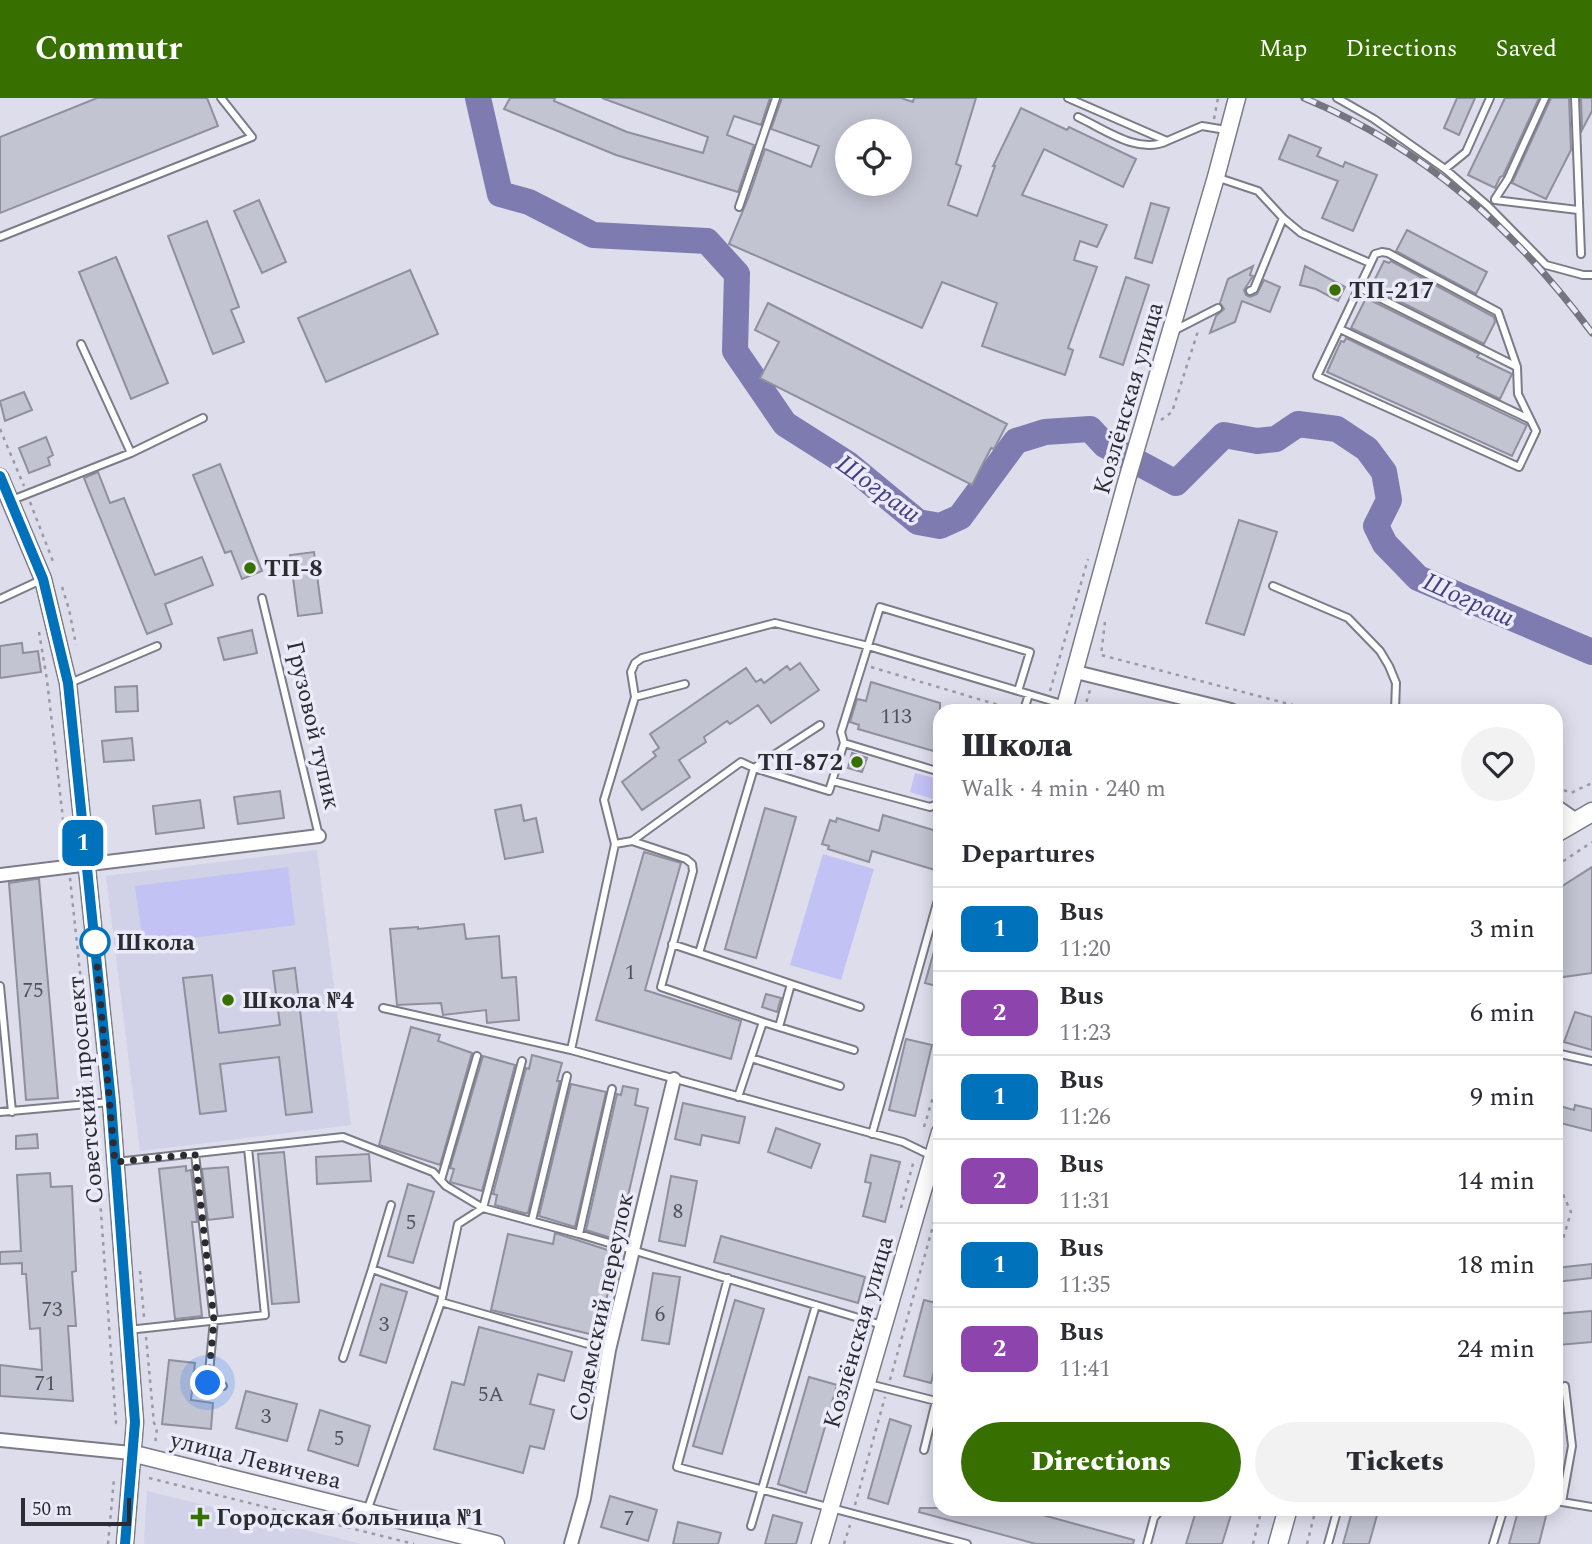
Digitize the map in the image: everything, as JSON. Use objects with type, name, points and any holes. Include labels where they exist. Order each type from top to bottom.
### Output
[{"type":"main road","points":[[1563,829],[1584,816]]},
{"type":"main road","points":[[1278,1544],[1286,1516]]},
{"type":"street","name":"Козлёнская улица","points":[[1066,704],[1126,484],[1153,417],[1170,333],[1237,98]]},
{"type":"street","name":"Советский проспект","points":[[0,477],[43,579],[68,683],[111,1102],[135,1422],[125,1544]]},
{"type":"street","points":[[1076,672],[1207,704]]},
{"type":"street","points":[[1563,808],[1584,816]]},
{"type":"street","name":"Грузовой тупик","points":[[0,875],[319,836]]},
{"type":"street","name":"Содемский переулок","points":[[571,1544],[584,1498],[609,1350],[674,1079]]},
{"type":"street","name":"Козлёнская улица","points":[[820,1544],[884,1325],[933,1171]]},
{"type":"street","name":"улица Левичева","points":[[0,1440],[131,1453],[496,1544]]},
{"type":"lane","points":[[0,237],[252,137],[221,98]]},
{"type":"lane","points":[[739,207],[776,98]]},
{"type":"lane","points":[[1068,98],[1167,141]]},
{"type":"lane","points":[[1337,98],[1374,118],[1445,169],[1488,206],[1546,265],[1592,275]]},
{"type":"lane","points":[[1445,169],[1466,152],[1490,98]]},
{"type":"lane","points":[[1488,206],[1508,179],[1545,98]]},
{"type":"lane","points":[[1575,98],[1581,254]]},
{"type":"lane","points":[[1078,117],[1138,145],[1150,147],[1202,126],[1228,130]]},
{"type":"lane","points":[[1216,177],[1258,191],[1301,233],[1370,263]]},
{"type":"lane","points":[[1495,199],[1578,210]]},
{"type":"lane","points":[[1250,291],[1254,289],[1283,218]]},
{"type":"lane","points":[[1388,253],[1498,312],[1517,367],[1518,394],[1536,431],[1519,467],[1317,376],[1360,288],[1375,254],[1388,253]]},
{"type":"lane","points":[[1360,288],[1517,367]]},
{"type":"lane","points":[[1170,333],[1218,308]]},
{"type":"lane","points":[[1340,329],[1529,419]]},
{"type":"lane","points":[[81,344],[131,453]]},
{"type":"lane","points":[[10,501],[131,453],[203,418]]},
{"type":"lane","points":[[0,599],[43,579]]},
{"type":"lane","points":[[1273,586],[1348,618],[1380,651],[1389,666],[1396,682],[1395,704]]},
{"type":"lane","name":"Грузовой тупик","points":[[262,598],[319,836]]},
{"type":"lane","points":[[615,844],[632,841],[741,762],[830,791],[844,743],[841,732],[880,607],[1030,652],[1018,691]]},
{"type":"lane","points":[[571,1050],[615,844],[604,800],[635,698],[632,672],[635,663],[642,657],[775,623],[868,646],[1056,704]]},
{"type":"lane","points":[[68,683],[157,646]]},
{"type":"lane","points":[[635,698],[685,684]]},
{"type":"lane","points":[[1026,704],[1029,695]]},
{"type":"lane","points":[[699,953],[754,768],[820,725]]},
{"type":"lane","points":[[844,743],[933,770]]},
{"type":"lane","points":[[832,781],[933,806]]},
{"type":"lane","points":[[632,841],[686,859],[692,864],[693,871],[661,982],[664,989],[854,1051]]},
{"type":"lane","points":[[872,1134],[933,917]]},
{"type":"lane","points":[[672,944],[860,1007]]},
{"type":"lane","points":[[779,1027],[792,984]]},
{"type":"lane","points":[[0,986],[12,1112]]},
{"type":"lane","points":[[383,1008],[571,1050],[903,1142],[933,1156]]},
{"type":"lane","points":[[737,1097],[763,1022]]},
{"type":"lane","points":[[1563,1055],[1592,1061]]},
{"type":"lane","points":[[441,1180],[477,1056]]},
{"type":"lane","points":[[751,1058],[841,1086]]},
{"type":"lane","points":[[367,1511],[442,1298],[458,1224],[483,1208],[522,1061]]},
{"type":"lane","points":[[531,1220],[567,1076]]},
{"type":"lane","points":[[579,1234],[612,1089]]},
{"type":"lane","points":[[0,1112],[111,1102]]},
{"type":"lane","points":[[115,1162],[342,1137],[433,1172],[446,1186],[483,1208],[884,1325]]},
{"type":"lane","points":[[128,1330],[265,1315],[248,1148]]},
{"type":"lane","points":[[195,1154],[214,1321],[208,1383],[223,1386]]},
{"type":"lane","points":[[343,1358],[391,1205]]},
{"type":"lane","points":[[372,1269],[442,1298],[609,1350]]},
{"type":"lane","points":[[728,1278],[677,1466],[967,1544]]},
{"type":"lane","points":[[751,1526],[816,1305]]},
{"type":"lane","points":[[867,1384],[933,1400]]},
{"type":"lane","points":[[1563,1485],[1572,1446],[1565,1386]]},
{"type":"lane","points":[[923,1450],[933,1412]]},
{"type":"lane","points":[[1563,1503],[1592,1507]]},
{"type":"lane","points":[[1147,1544],[1156,1516]]},
{"type":"lane","points":[[1328,1544],[1336,1516]]},
{"type":"lane","points":[[1493,1544],[1502,1516]]},
{"type":"path","points":[[1153,417],[1172,412],[1203,316]]},
{"type":"path","points":[[1047,700],[1088,560]]},
{"type":"path","points":[[1105,620],[1101,656],[1289,704]]},
{"type":"path","points":[[38,630],[47,680],[93,1104],[116,1423]]},
{"type":"path","points":[[862,665],[995,704]]},
{"type":"path","points":[[1563,790],[1572,793],[1592,783]]},
{"type":"path","points":[[1563,861],[1592,842]]},
{"type":"path","points":[[1563,1194],[1571,1212],[1563,1239]]},
{"type":"path","points":[[844,1544],[933,1226]]},
{"type":"path","points":[[1563,1378],[1565,1386]]},
{"type":"path","points":[[149,1478],[414,1544]]},
{"type":"path","points":[[108,1544],[113,1479]]},
{"type":"path","points":[[1253,1544],[1260,1516]]},
{"type":"path","points":[[1307,1544],[1314,1516]]},
{"type":"shaded area","points":[[915,773],[933,778],[933,799],[910,792]]},
{"type":"shaded area","name":"Школа №4","points":[[317,850],[351,1125],[140,1151],[106,876]]},
{"type":"shaded area","points":[[823,854],[874,869],[841,980],[790,965]]},
{"type":"shaded area","points":[[288,867],[295,925],[143,944],[135,886]]},
{"type":"shaded area","name":"Городская больница №1","points":[[147,1491],[362,1544],[144,1544]]},
{"type":"building","points":[[97,98],[207,98],[218,126],[0,213],[0,137]]},
{"type":"building","points":[[510,98],[555,98],[554,101],[627,132],[703,153],[708,137],[602,98],[770,98],[761,125],[734,116],[727,135],[754,145],[738,192],[616,155],[504,109]]},
{"type":"building","points":[[782,98],[901,98],[913,102],[914,98],[976,98],[956,164],[961,166],[948,205],[977,216],[993,166],[1021,108],[1136,159],[1123,187],[1044,149],[1022,195],[1107,225],[1097,247],[1080,241],[1074,260],[1097,267],[1068,348],[1073,350],[1065,375],[982,346],[997,303],[942,282],[922,328],[729,244],[765,149],[811,167],[819,146],[771,129]]},
{"type":"building","points":[[1457,98],[1475,98],[1459,135],[1444,128]]},
{"type":"building","points":[[1505,98],[1539,98],[1495,188],[1468,175]]},
{"type":"building","points":[[1551,98],[1569,98],[1571,150],[1546,199],[1512,183]]},
{"type":"building","points":[[1581,98],[1592,98],[1592,111],[1582,130]]},
{"type":"building","points":[[1289,135],[1321,148],[1317,156],[1343,167],[1345,162],[1377,175],[1353,231],[1322,218],[1338,181],[1279,159]]},
{"type":"building","points":[[259,200],[286,262],[262,273],[234,211]]},
{"type":"building","points":[[1151,203],[1169,208],[1152,263],[1135,258]]},
{"type":"building","points":[[207,221],[239,307],[231,310],[244,342],[213,354],[168,236]]},
{"type":"building","points":[[1407,230],[1487,272],[1476,294],[1396,251]]},
{"type":"building","points":[[116,257],[168,383],[131,399],[79,272]]},
{"type":"building","points":[[1384,261],[1391,261],[1494,317],[1495,322],[1484,344],[1371,287]]},
{"type":"building","points":[[1253,266],[1250,275],[1253,276],[1244,290],[1246,295],[1250,297],[1257,294],[1264,280],[1280,287],[1270,312],[1242,301],[1235,322],[1210,333],[1216,316],[1224,309],[1220,303],[1228,279]]},
{"type":"building","points":[[1305,266],[1345,287],[1338,301],[1316,289],[1300,285]]},
{"type":"building","points":[[410,270],[438,334],[326,382],[298,318]]},
{"type":"building","points":[[1126,277],[1149,285],[1123,365],[1100,357]]},
{"type":"building","points":[[1366,298],[1479,354],[1477,357],[1512,374],[1500,399],[1351,328]]},
{"type":"building","points":[[768,303],[1007,424],[972,485],[760,378],[779,342],[755,330]]},
{"type":"building","points":[[1346,338],[1527,425],[1512,456],[1327,372],[1341,341],[1344,342]]},
{"type":"building","points":[[24,392],[32,410],[5,421],[0,401]]},
{"type":"building","points":[[46,437],[53,455],[48,458],[50,465],[29,473],[19,448]]},
{"type":"building","points":[[220,464],[262,571],[242,579],[231,551],[225,553],[193,475]]},
{"type":"building","points":[[98,472],[110,503],[124,498],[155,575],[202,557],[213,585],[165,604],[172,624],[147,634],[84,478]]},
{"type":"building","points":[[1239,520],[1277,532],[1244,635],[1206,623]]},
{"type":"building","points":[[314,552],[322,613],[298,616],[290,555]]},
{"type":"building","points":[[252,630],[257,653],[224,660],[218,638]]},
{"type":"building","points":[[22,643],[23,653],[38,651],[41,672],[0,678],[0,646]]},
{"type":"building","points":[[800,663],[819,690],[771,723],[758,705],[730,724],[727,721],[704,737],[706,742],[679,760],[690,777],[642,810],[622,782],[656,756],[653,752],[659,748],[650,734],[746,668],[756,682],[761,679],[764,683],[787,666],[790,670]]},
{"type":"building","points":[[871,682],[940,703],[933,704],[933,751],[858,729],[859,725],[850,722],[857,699],[866,701]]},
{"type":"building","points":[[137,686],[138,711],[116,712],[115,687]]},
{"type":"building","points":[[132,738],[134,760],[104,762],[102,741]]},
{"type":"building","name":"ТП-872","points":[[852,753],[867,758],[862,772],[848,768]]},
{"type":"building","points":[[280,791],[284,818],[238,824],[234,797]]},
{"type":"building","points":[[200,800],[204,828],[156,834],[153,806]]},
{"type":"building","points":[[521,805],[524,821],[536,818],[543,852],[505,859],[495,810]]},
{"type":"building","points":[[765,808],[796,817],[756,958],[725,949]]},
{"type":"building","points":[[883,815],[933,830],[933,869],[872,851],[869,862],[828,849],[829,846],[822,844],[830,820],[836,822],[837,818],[879,831]]},
{"type":"building","points":[[644,852],[681,863],[645,990],[741,1021],[731,1059],[596,1020]]},
{"type":"building","points":[[1592,867],[1592,973],[1563,977],[1563,886]]},
{"type":"building","points":[[39,879],[58,1098],[26,1100],[9,883]]},
{"type":"building","points":[[464,924],[466,939],[499,936],[502,978],[516,977],[519,1020],[487,1023],[486,1010],[443,1015],[441,1003],[397,1005],[390,929]]},
{"type":"building","points":[[933,955],[933,985],[925,983]]},
{"type":"building","points":[[295,968],[312,1112],[286,1115],[279,1057],[220,1064],[226,1111],[200,1114],[183,978],[212,975],[219,1033],[280,1025],[273,971]]},
{"type":"building","points":[[766,994],[781,998],[777,1012],[762,1007]]},
{"type":"building","points":[[1575,1012],[1592,1017],[1592,1050],[1564,1042]]},
{"type":"building","points":[[411,1027],[440,1035],[438,1041],[472,1053],[440,1165],[379,1145]]},
{"type":"building","points":[[906,1039],[932,1045],[915,1116],[889,1110]]},
{"type":"building","points":[[532,1055],[562,1063],[528,1213],[524,1213],[495,1205],[497,1195],[493,1194],[526,1068],[529,1069]]},
{"type":"building","points":[[483,1056],[515,1065],[482,1191],[450,1182],[454,1169],[450,1168]]},
{"type":"building","points":[[571,1084],[606,1092],[575,1227],[539,1216]]},
{"type":"building","points":[[623,1086],[638,1089],[635,1105],[648,1108],[618,1240],[586,1230],[617,1094],[621,1095]]},
{"type":"building","points":[[683,1103],[745,1117],[739,1143],[702,1135],[700,1145],[675,1139]]},
{"type":"building","points":[[1575,1105],[1592,1109],[1592,1131],[1563,1124],[1563,1107],[1574,1110]]},
{"type":"building","points":[[776,1128],[820,1144],[811,1168],[768,1152]]},
{"type":"building","points":[[37,1134],[38,1148],[16,1149],[16,1136]]},
{"type":"building","points":[[284,1152],[299,1302],[272,1304],[258,1154]]},
{"type":"building","points":[[369,1154],[371,1181],[317,1184],[316,1157]]},
{"type":"building","points":[[871,1155],[900,1162],[885,1222],[863,1216],[871,1183],[865,1182]]},
{"type":"building","points":[[186,1166],[186,1171],[191,1170],[197,1222],[192,1222],[202,1316],[175,1319],[159,1169]]},
{"type":"building","points":[[228,1167],[233,1217],[208,1220],[202,1169]]},
{"type":"building","points":[[50,1173],[51,1187],[72,1186],[76,1271],[72,1272],[76,1326],[68,1326],[73,1401],[0,1396],[0,1365],[42,1370],[40,1328],[30,1329],[26,1274],[22,1274],[22,1263],[0,1264],[0,1252],[21,1251],[17,1175]]},
{"type":"building","points":[[671,1176],[697,1181],[685,1246],[659,1241]]},
{"type":"building","points":[[408,1184],[434,1192],[413,1263],[388,1256]]},
{"type":"building","points":[[555,1233],[617,1253],[598,1336],[491,1310],[508,1234],[553,1244]]},
{"type":"building","points":[[721,1236],[865,1277],[858,1303],[714,1262]]},
{"type":"building","points":[[1592,1264],[1592,1278],[1563,1281],[1563,1267]]},
{"type":"building","points":[[653,1273],[680,1277],[669,1344],[642,1340]]},
{"type":"building","points":[[381,1284],[407,1292],[386,1363],[360,1355]]},
{"type":"building","points":[[735,1300],[764,1309],[722,1454],[693,1446]]},
{"type":"building","points":[[924,1300],[933,1302],[931,1383],[904,1376]]},
{"type":"building","points":[[1592,1311],[1592,1342],[1563,1345],[1563,1313]]},
{"type":"building","points":[[479,1327],[572,1352],[564,1381],[538,1374],[530,1404],[554,1410],[544,1449],[530,1446],[523,1473],[434,1449],[452,1382],[464,1385]]},
{"type":"building","points":[[169,1360],[195,1363],[191,1400],[213,1403],[211,1429],[162,1424]]},
{"type":"building","points":[[809,1377],[837,1385],[806,1493],[778,1484]]},
{"type":"building","points":[[246,1391],[297,1404],[287,1441],[236,1428]]},
{"type":"building","points":[[320,1410],[370,1426],[358,1466],[308,1450]]},
{"type":"building","points":[[890,1419],[911,1426],[888,1504],[868,1498]]},
{"type":"building","points":[[610,1496],[657,1510],[648,1541],[601,1527]]},
{"type":"building","points":[[920,1508],[933,1508],[933,1516],[919,1512]]},
{"type":"building","points":[[773,1515],[802,1523],[796,1544],[765,1544]]},
{"type":"building","points":[[934,1516],[1046,1516],[1134,1540],[1133,1544],[1036,1544]]},
{"type":"building","points":[[1195,1516],[1231,1516],[1222,1544],[1186,1544]]},
{"type":"building","points":[[1351,1516],[1377,1516],[1369,1544],[1343,1544]]},
{"type":"building","points":[[1517,1516],[1546,1516],[1539,1544],[1509,1544]]},
{"type":"building","points":[[678,1522],[721,1533],[718,1544],[673,1544]]},
{"type":"waterway","name":"Шограш","points":[[478,98],[500,194],[529,202],[593,235],[707,241],[737,274],[735,351],[785,424],[848,464],[918,522],[940,526],[960,517],[1016,441],[1045,432],[1090,429],[1105,445],[1176,483],[1224,435],[1257,441],[1276,439],[1298,424],[1337,429],[1367,449],[1384,472],[1389,500],[1376,526],[1385,544],[1418,578],[1592,652]]},
{"type":"railway","points":[[1304,98],[1389,141],[1464,195],[1531,259],[1592,333]]},
{"type":"bus line","name":"1","points":[[0,476],[43,579],[68,683],[111,1102],[135,1422],[125,1544]]},
{"type":"place","name":"ТП-217","points":[[1335,290]]},
{"type":"place","name":"ТП-8","points":[[250,568]]},
{"type":"place","name":"ТП-872","points":[[857,762]]},
{"type":"place","name":"Школа","points":[[95,942]]},
{"type":"place","name":"Школа №4","points":[[228,1000]]},
{"type":"place","name":"Городская больница №1","points":[[200,1517]]},
{"type":"route","points":[[95,942],[115,1162],[195,1154],[214,1321],[208,1383]]}]
